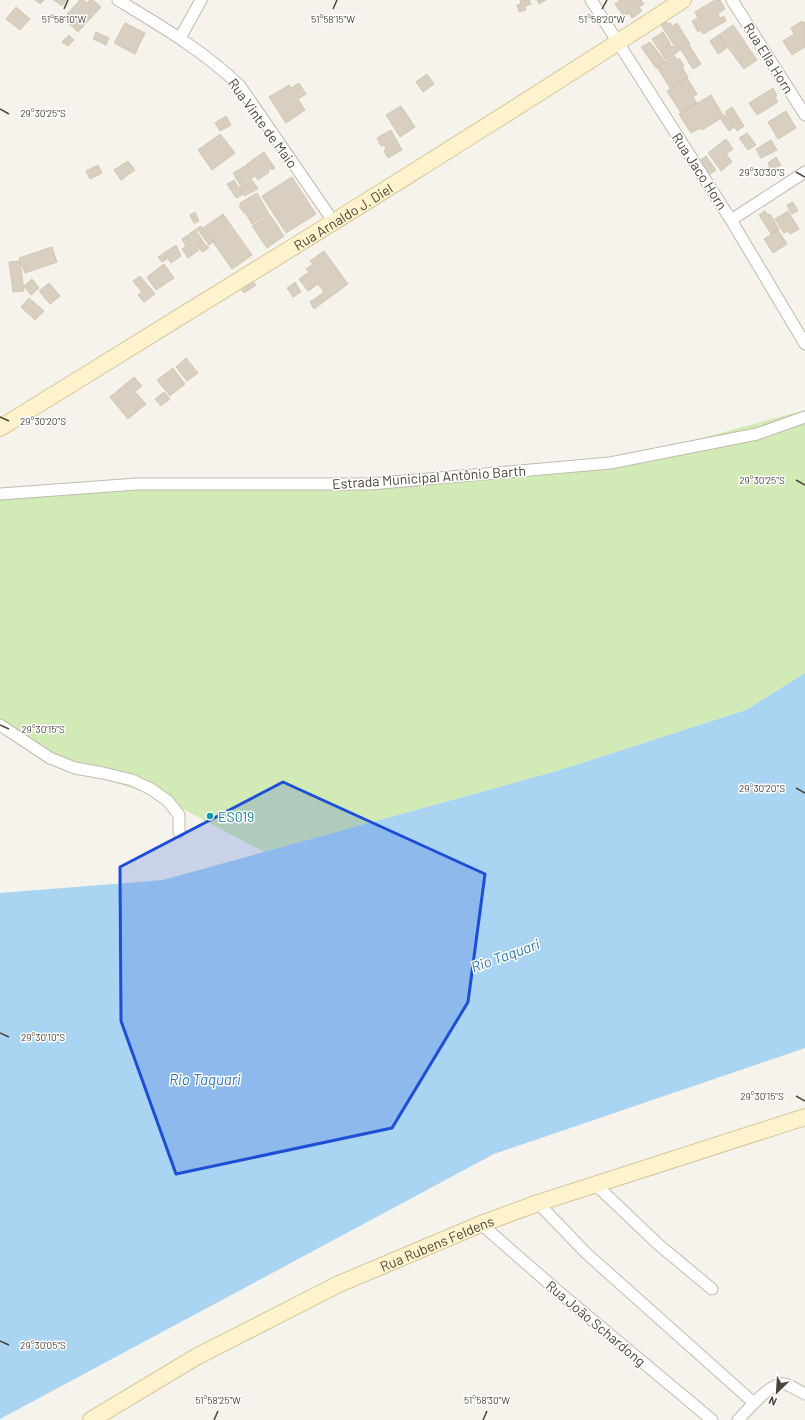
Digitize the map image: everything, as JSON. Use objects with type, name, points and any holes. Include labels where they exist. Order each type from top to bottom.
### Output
[{"type":"street","name":"Rua Vinte de Maio","points":[[118,0],[180,38],[222,69],[240,86],[333,221]]},
{"type":"street","points":[[180,38],[201,0]]},
{"type":"street","name":"Rua Jaco Horn","points":[[591,0],[731,220],[805,344]]},
{"type":"street","name":"Rua Arnaldo J. Diel","points":[[0,428],[333,221],[683,0]]},
{"type":"street","name":"Rua Ella Horn","points":[[732,0],[805,115]]},
{"type":"street","points":[[731,220],[805,172]]},
{"type":"street","name":"Estrada Municipal Antônio Barth","points":[[0,494],[137,484],[370,484],[610,463],[757,434],[805,417]]},
{"type":"street","points":[[0,725],[50,758],[75,768],[132,780],[151,789],[168,801],[179,815],[179,832]]},
{"type":"street","name":"Rua Rubens Feldens","points":[[91,1420],[196,1357],[339,1284],[481,1224],[538,1203],[805,1117]]},
{"type":"street","points":[[595,1184],[659,1245],[712,1289]]},
{"type":"street","points":[[538,1203],[586,1254],[754,1403]]},
{"type":"street","name":"Rua João Schardong","points":[[481,1224],[560,1293],[712,1420]]},
{"type":"street","points":[[738,1420],[754,1403],[777,1384],[784,1384],[805,1394]]},
{"type":"highlighted area","points":[[283,782],[485,874],[468,1002],[392,1128],[176,1174],[121,1021],[120,867]]},
{"type":"green space","points":[[805,410],[805,673],[746,710],[557,771],[264,852],[168,801],[75,768],[0,725],[0,494],[137,484],[370,484],[610,463]]},
{"type":"water","name":"Rio Taquari","points":[[805,673],[805,1048],[494,1154],[0,1419],[0,893],[163,880],[557,771],[746,710]]},
{"type":"building","points":[[35,0],[44,0],[40,4]]},
{"type":"building","points":[[54,0],[66,0],[62,6]]},
{"type":"building","points":[[80,0],[87,3],[90,0],[93,0],[101,7],[78,32],[63,18]]},
{"type":"building","points":[[520,0],[529,0],[531,4],[525,6],[526,10],[519,12],[517,5],[521,4]]},
{"type":"building","points":[[537,0],[546,0],[539,4]]},
{"type":"building","points":[[620,0],[641,0],[644,4],[639,7],[642,11],[632,18],[629,13],[624,17],[615,4]]},
{"type":"building","points":[[715,0],[720,0],[725,9],[718,13],[720,18],[724,16],[726,21],[703,34],[701,30],[698,32],[692,21],[698,18],[695,12]]},
{"type":"building","points":[[16,7],[30,19],[20,30],[6,19]]},
{"type":"building","points":[[802,21],[803,23],[805,22],[805,47],[792,55],[783,41],[794,34],[791,28]]},
{"type":"building","points":[[666,22],[668,24],[670,23],[672,26],[677,23],[690,44],[678,51],[661,25]]},
{"type":"building","points":[[125,23],[145,33],[135,54],[114,43]]},
{"type":"building","points":[[733,25],[745,42],[731,52],[719,35]]},
{"type":"building","points":[[96,32],[109,38],[106,45],[93,39]]},
{"type":"building","points":[[663,32],[670,43],[659,50],[652,39]]},
{"type":"building","points":[[69,35],[74,40],[68,46],[62,42]]},
{"type":"building","points":[[719,35],[727,48],[718,54],[710,41]]},
{"type":"building","points":[[650,42],[665,61],[656,68],[641,47]]},
{"type":"building","points":[[745,43],[757,60],[744,69],[732,53]]},
{"type":"building","points":[[670,44],[671,47],[673,46],[678,52],[666,60],[660,51]]},
{"type":"building","points":[[689,45],[701,64],[693,69],[681,50]]},
{"type":"building","points":[[675,56],[677,60],[679,58],[684,66],[682,67],[688,77],[670,88],[657,67]]},
{"type":"building","points":[[427,74],[434,84],[423,92],[416,82]]},
{"type":"building","points":[[687,78],[697,94],[693,97],[697,103],[681,113],[667,91]]},
{"type":"building","points":[[299,83],[306,94],[298,99],[305,110],[286,123],[269,97],[289,85],[291,88]]},
{"type":"building","points":[[773,88],[778,102],[757,115],[749,103]]},
{"type":"building","points":[[711,95],[723,115],[719,117],[720,119],[702,130],[701,128],[691,133],[679,114]]},
{"type":"building","points":[[401,106],[415,127],[400,137],[386,115]]},
{"type":"building","points":[[732,107],[744,126],[737,131],[725,112]]},
{"type":"building","points":[[786,111],[796,128],[778,139],[768,122]]},
{"type":"building","points":[[725,115],[734,127],[729,131],[720,118]]},
{"type":"building","points":[[226,116],[231,125],[220,131],[215,123]]},
{"type":"building","points":[[391,130],[402,150],[388,158],[384,151],[386,149],[384,145],[381,146],[377,138]]},
{"type":"building","points":[[747,133],[756,145],[748,150],[739,138]]},
{"type":"building","points":[[220,134],[235,153],[212,170],[198,150]]},
{"type":"building","points":[[726,139],[733,149],[726,154],[732,162],[721,171],[708,153]]},
{"type":"building","points":[[771,140],[777,150],[761,158],[756,149]]},
{"type":"building","points":[[264,152],[275,168],[268,170],[269,172],[258,180],[247,164]]},
{"type":"building","points":[[706,156],[716,170],[707,176],[698,162]]},
{"type":"building","points":[[776,157],[781,165],[770,170],[768,163]]},
{"type":"building","points":[[128,161],[135,170],[121,180],[114,170]]},
{"type":"building","points":[[98,165],[102,173],[90,179],[86,171]]},
{"type":"building","points":[[247,165],[254,177],[240,185],[233,173]]},
{"type":"building","points":[[292,177],[316,214],[286,233],[262,196]]},
{"type":"building","points":[[234,180],[238,187],[231,191],[227,184]]},
{"type":"building","points":[[252,180],[258,189],[244,196],[239,187]]},
{"type":"building","points":[[239,188],[242,195],[236,198],[232,192]]},
{"type":"building","points":[[257,193],[269,214],[252,224],[245,212],[244,213],[239,206],[241,205],[240,203]]},
{"type":"building","points":[[793,202],[798,211],[792,214],[787,205]]},
{"type":"building","points":[[765,211],[768,215],[770,214],[779,229],[771,234],[759,215]]},
{"type":"building","points":[[788,211],[799,229],[790,234],[788,231],[784,233],[775,219]]},
{"type":"building","points":[[195,212],[199,221],[194,223],[190,215]]},
{"type":"building","points":[[223,214],[252,255],[232,269],[203,228]]},
{"type":"building","points":[[270,215],[284,236],[267,248],[252,226]]},
{"type":"building","points":[[201,226],[213,242],[209,245],[198,230],[196,231],[209,248],[202,252],[189,234]]},
{"type":"building","points":[[778,230],[787,244],[773,253],[764,239]]},
{"type":"building","points":[[188,235],[199,250],[188,258],[182,249],[186,246],[182,239]]},
{"type":"building","points":[[176,245],[181,256],[171,263],[168,258],[162,262],[158,257]]},
{"type":"building","points":[[52,247],[57,262],[25,273],[19,258]]},
{"type":"building","points":[[324,251],[348,284],[314,309],[310,302],[324,292],[318,284],[308,291],[299,279],[309,272],[306,269],[313,264],[310,261]]},
{"type":"building","points":[[20,261],[24,291],[13,292],[9,262]]},
{"type":"building","points":[[164,264],[174,278],[156,290],[147,277]]},
{"type":"building","points":[[140,276],[155,294],[144,302],[138,295],[142,292],[133,281]]},
{"type":"building","points":[[32,279],[39,288],[31,295],[24,286]]},
{"type":"building","points":[[252,280],[256,285],[244,293],[240,288]]},
{"type":"building","points":[[295,282],[301,292],[293,297],[287,288]]},
{"type":"building","points":[[49,283],[60,296],[50,304],[39,291]]},
{"type":"building","points":[[29,298],[44,311],[35,320],[21,307]]},
{"type":"building","points":[[186,358],[198,373],[187,381],[176,367]]},
{"type":"building","points":[[173,368],[185,384],[170,396],[157,380]]},
{"type":"building","points":[[134,377],[142,386],[135,392],[146,404],[128,419],[110,397]]},
{"type":"building","points":[[164,392],[170,399],[161,406],[155,399]]},
{"type":"place","name":"ES019","points":[[210,816]]}]
